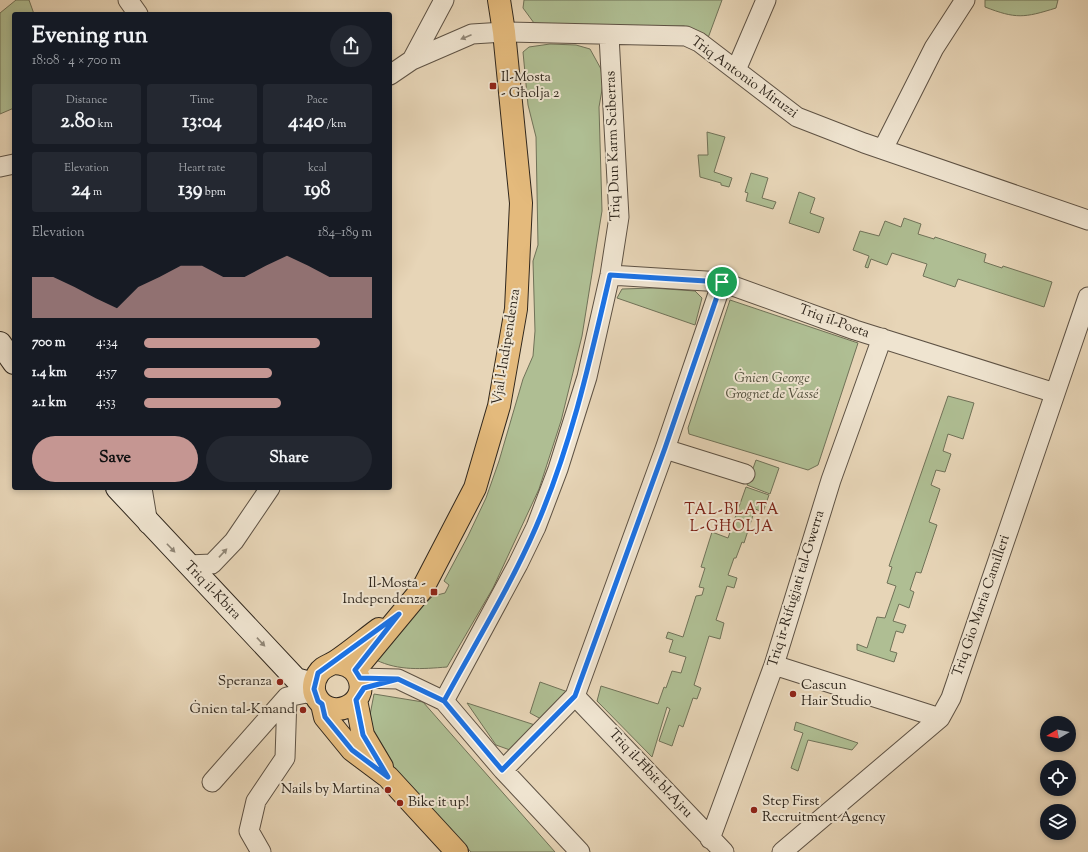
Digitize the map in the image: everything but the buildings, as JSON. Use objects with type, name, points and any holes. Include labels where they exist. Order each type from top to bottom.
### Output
[{"type":"main road","name":"Vjal l-Indipendenza","points":[[399,614],[358,685],[346,709],[333,710],[317,695],[322,669],[333,663],[399,614],[423,588],[475,488],[499,406],[516,308],[521,203],[504,32],[499,0]]},
{"type":"main road","name":"Vjal l-Indipendenza","points":[[504,32],[506,0]]},
{"type":"main road","name":"Triq il-Kbira","points":[[118,490],[148,524],[296,679],[317,695]]},
{"type":"main road","points":[[333,663],[344,664],[358,685],[363,735],[388,777]]},
{"type":"main road","points":[[317,695],[325,717],[352,750],[388,777],[457,852]]},
{"type":"street","points":[[128,0],[137,12]]},
{"type":"street","points":[[412,60],[444,0]]},
{"type":"street","points":[[736,70],[766,0]]},
{"type":"street","points":[[882,149],[934,48],[965,0]]},
{"type":"street","name":"Triq Antonio Miruzzi","points":[[392,74],[412,60],[472,34],[504,32],[609,36],[686,36],[699,42],[797,118],[1088,220]]},
{"type":"street","name":"Triq Dun Karm Sciberras","points":[[444,701],[511,577],[536,527],[558,470],[587,377],[610,275],[619,217],[609,36]]},
{"type":"street","points":[[0,167],[12,164]]},
{"type":"street","name":"Triq il-Poeta","points":[[610,275],[722,282],[882,338],[1055,393]]},
{"type":"street","points":[[502,770],[575,696],[665,448],[722,282]]},
{"type":"street","name":"Triq Gio Maria Camilleri","points":[[782,852],[940,718],[951,698],[1088,297]]},
{"type":"street","name":"Triq ir-Rifuġjati tal-Gwerra","points":[[710,839],[774,665],[831,480],[882,338]]},
{"type":"street","points":[[665,448],[745,474]]},
{"type":"street","points":[[142,490],[148,524]]},
{"type":"street","points":[[188,565],[212,564],[234,541],[269,490]]},
{"type":"street","points":[[774,665],[940,718]]},
{"type":"street","points":[[358,685],[398,679],[444,701],[502,770],[580,852]]},
{"type":"street","points":[[212,782],[287,697],[306,693],[317,695]]},
{"type":"street","name":"Triq il-Ħbit bl-Ajru","points":[[575,696],[649,771],[710,839],[724,852]]},
{"type":"street","points":[[261,852],[249,831],[256,801],[285,758],[287,697]]},
{"type":"green space","points":[[16,0],[29,0],[33,12],[12,12],[12,109],[0,114],[0,13]]},
{"type":"green space","points":[[524,0],[722,0],[708,38],[684,26],[605,28],[534,23],[523,8]]},
{"type":"green space","points":[[985,0],[1058,0],[1056,8],[1036,14],[1020,16],[1005,14],[985,7]]},
{"type":"green space","points":[[550,44],[576,45],[590,49],[601,69],[603,84],[599,107],[602,211],[582,336],[561,421],[539,489],[493,588],[447,667],[420,669],[402,668],[385,664],[376,660],[395,633],[433,596],[445,593],[449,585],[444,581],[486,498],[499,461],[523,379],[533,356],[535,331],[533,261],[538,245],[536,137],[528,105],[523,52],[529,47]]},
{"type":"green space","points":[[707,132],[725,137],[714,172],[732,178],[729,187],[700,177],[698,155],[708,155]]},
{"type":"green space","points":[[751,173],[768,178],[762,198],[776,202],[773,209],[746,201],[748,193],[745,192]]},
{"type":"green space","points":[[799,192],[815,198],[810,213],[824,218],[819,233],[789,223]]},
{"type":"green space","points":[[904,218],[921,224],[918,234],[934,239],[935,237],[986,254],[984,262],[1002,268],[1003,266],[1052,282],[1044,307],[958,279],[955,287],[923,276],[927,264],[892,253],[887,265],[871,259],[868,268],[865,267],[869,256],[853,250],[860,231],[879,236],[885,221],[901,227]]},
{"type":"green space","points":[[653,288],[695,291],[702,298],[695,325],[617,298],[622,289]]},
{"type":"green space","name":"Ġnien George Grognet de Vassé","points":[[730,300],[858,343],[818,465],[808,470],[689,434],[688,428]]},
{"type":"green space","points":[[948,396],[974,403],[963,439],[948,434],[943,451],[951,454],[945,472],[936,470],[931,485],[940,489],[929,522],[937,525],[921,573],[916,572],[910,590],[914,592],[909,608],[899,604],[893,621],[906,625],[903,633],[896,631],[890,651],[897,653],[894,662],[857,650],[857,644],[867,648],[877,617],[885,618],[896,586],[887,583],[892,567],[889,566]]},
{"type":"green space","points":[[756,460],[779,468],[770,494],[747,485]]},
{"type":"green space","points":[[746,487],[769,495],[763,512],[755,509],[744,543],[742,542],[736,558],[734,558],[728,575],[737,578],[734,588],[727,586],[716,620],[724,623],[720,639],[709,636],[694,685],[701,688],[697,699],[693,698],[683,727],[679,725],[672,746],[659,741],[670,709],[667,707],[652,757],[597,701],[601,686],[658,704],[672,671],[681,673],[686,657],[669,652],[673,640],[666,638],[668,632],[683,637],[696,596],[702,595],[704,588],[699,587],[705,568],[701,567],[712,532],[728,538]]},
{"type":"green space","points":[[540,682],[568,692],[541,719],[530,713]]},
{"type":"green space","points":[[374,694],[423,702],[555,852],[471,852],[395,770],[371,732],[370,715]]},
{"type":"green space","points":[[467,703],[535,725],[510,750],[496,745]]},
{"type":"green space","points":[[796,722],[858,743],[852,750],[808,740],[798,771],[791,768],[803,733],[794,730]]},
{"type":"place","name":"Il-Mosta - Għolja 2","points":[[493,86]]},
{"type":"place","name":"Il-Mosta - Independenza","points":[[434,592]]},
{"type":"place","name":"Speranza","points":[[280,682]]},
{"type":"place","name":"Cascun Hair Studio","points":[[793,694]]},
{"type":"place","name":"Ġnien tal-Kmand","points":[[303,710]]},
{"type":"place","name":"Nails by Martina","points":[[388,790]]},
{"type":"place","name":"Bike it up!","points":[[400,803]]},
{"type":"place","name":"Step First Recruitment Agency","points":[[754,810]]},
{"type":"district","name":"TAL-BLATA L-GĦOLJA","points":[[732,518]]},
{"type":"route","points":[[722,282],[610,275],[587,377],[558,470],[536,527],[518,564],[444,701],[398,679],[360,678],[356,673],[355,670],[365,660],[399,614],[318,673],[315,678],[314,689],[318,701],[322,704],[325,717],[352,750],[388,777],[363,735],[356,700],[364,688],[398,679],[409,685],[444,701],[502,770],[575,696],[665,448],[722,282]]}]
